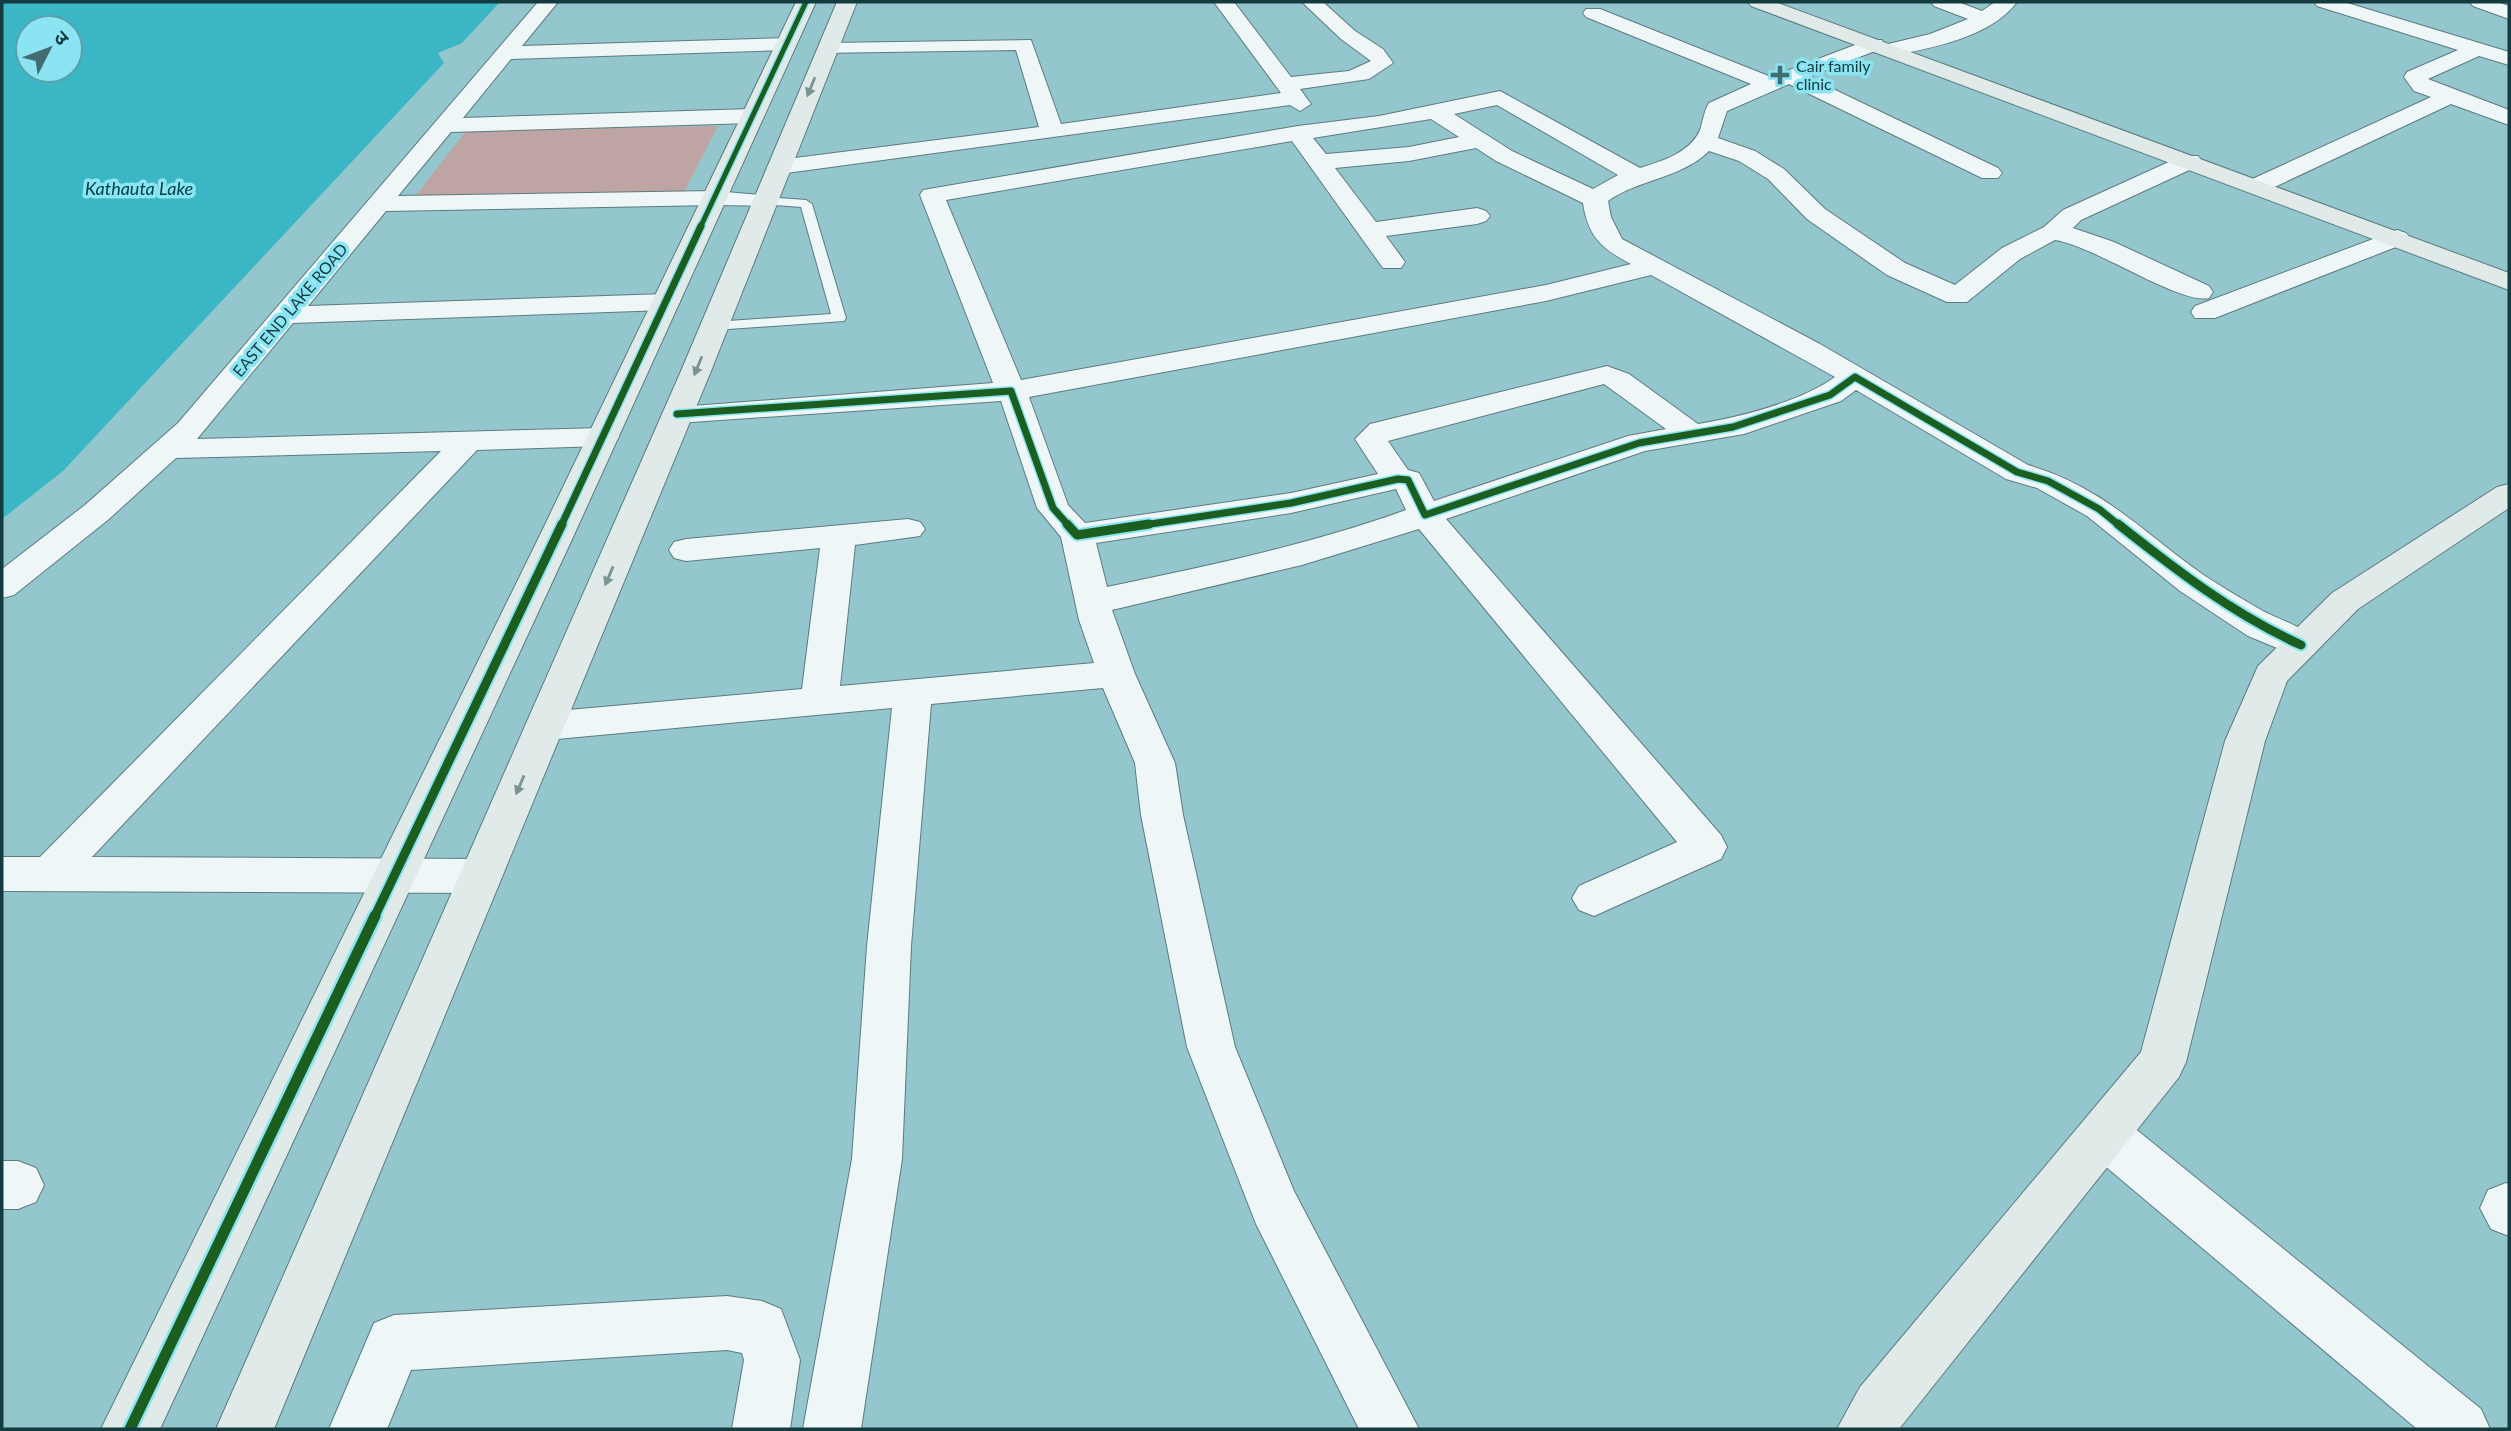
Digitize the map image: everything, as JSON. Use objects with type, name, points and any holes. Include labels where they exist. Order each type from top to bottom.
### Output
[{"type":"street","name":"EAST END LAKE ROAD","points":[[2,587],[97,512],[190,430],[548,2]]},
{"type":"street","points":[[130,1429],[603,437],[806,2]]},
{"type":"street","points":[[245,1429],[546,726],[847,2]]},
{"type":"street","points":[[1224,2],[1290,91],[1320,162],[1392,262]]},
{"type":"street","points":[[378,204],[714,198],[772,184],[1290,91],[1370,71],[1382,63],[1376,53],[1348,35],[1312,2]]},
{"type":"street","points":[[1758,2],[2397,238],[2509,282]]},
{"type":"street","points":[[1941,2],[1986,19]]},
{"type":"street","points":[[1595,199],[1608,187],[1680,162],[1707,142],[1717,108],[1779,80],[1882,47],[1954,35],[1986,19],[2007,2]]},
{"type":"street","points":[[2324,2],[2509,59]]},
{"type":"street","points":[[1593,13],[1779,80],[1990,173]]},
{"type":"street","points":[[506,53],[786,44]]},
{"type":"street","points":[[827,49],[1024,44],[1052,132]]},
{"type":"street","points":[[2478,49],[2415,77],[2422,86],[2509,118]]},
{"type":"street","points":[[2257,186],[2449,97]]},
{"type":"street","points":[[1390,1429],[1274,1206],[1211,1047],[1162,815],[1155,763],[1116,674],[1093,602],[1077,535],[1053,508],[1018,404],[1010,391],[932,195],[1309,131],[1437,113],[1500,98],[1637,176]]},
{"type":"street","points":[[1437,113],[1504,156],[1595,199]]},
{"type":"street","points":[[445,125],[752,117]]},
{"type":"street","points":[[1378,123],[1409,154]]},
{"type":"street","points":[[1320,162],[1409,154],[1481,140]]},
{"type":"street","points":[[1707,142],[1747,156],[1776,174],[1816,214],[1896,269],[1956,296],[1985,278],[2029,242],[2053,232],[2072,215],[2190,161]]},
{"type":"street","points":[[1595,199],[1598,217],[1612,244],[1810,350],[2017,472],[2048,481],[2099,509],[2192,583],[2261,626],[2301,645]]},
{"type":"street","points":[[1369,232],[1476,216]]},
{"type":"street","points":[[2053,232],[2068,234],[2120,254],[2202,302],[2397,238]]},
{"type":"street","points":[[677,414],[1010,391],[1546,293],[1653,267]]},
{"type":"street","points":[[286,315],[666,302]]},
{"type":"street","points":[[1398,479],[1371,439],[1381,431],[1607,375],[1619,380],[1692,434]]},
{"type":"street","points":[[1093,602],[1245,568],[1378,533],[1639,443],[1733,427],[1830,394],[1855,377]]},
{"type":"street","points":[[167,449],[603,437]]},
{"type":"street","points":[[50,874],[468,441]]},
{"type":"street","points":[[1077,535],[1290,503],[1398,479],[1408,480],[1425,515],[1706,847],[1594,898]]},
{"type":"street","points":[[1866,1429],[1880,1407],[2162,1062],[2245,741],[2271,675],[2345,601],[2509,494]]},
{"type":"street","points":[[686,550],[908,529]]},
{"type":"street","points":[[819,701],[839,536]]},
{"type":"street","points":[[546,726],[1116,674]]},
{"type":"street","points":[[832,1429],[877,1159],[889,946],[913,692]]},
{"type":"street","points":[[2,874],[481,876]]},
{"type":"street","points":[[2104,1134],[2460,1429]]},
{"type":"street","points":[[358,1429],[394,1343],[727,1323],[762,1328],[772,1360],[761,1429]]},
{"type":"lane","points":[[714,326],[839,318],[807,204],[772,184]]},
{"type":"shaded area","points":[[718,126],[684,192],[413,199],[466,131]]},
{"type":"water","name":"Kathauta Lake","points":[[500,2],[462,43],[438,53],[444,63],[63,471],[2,519],[2,4]]},
{"type":"cycle path","points":[[130,1429],[557,535],[806,2]]},
{"type":"cycle path","points":[[677,414],[1011,391],[1018,404],[1053,508],[1077,535],[1291,503],[1398,479],[1408,480],[1425,515],[1639,443],[1733,427],[1830,395],[1855,377],[2017,472],[2048,481],[2099,509],[2192,583],[2261,627],[2301,645]]},
{"type":"place","name":"Cair family clinic","points":[[1780,75]]}]
